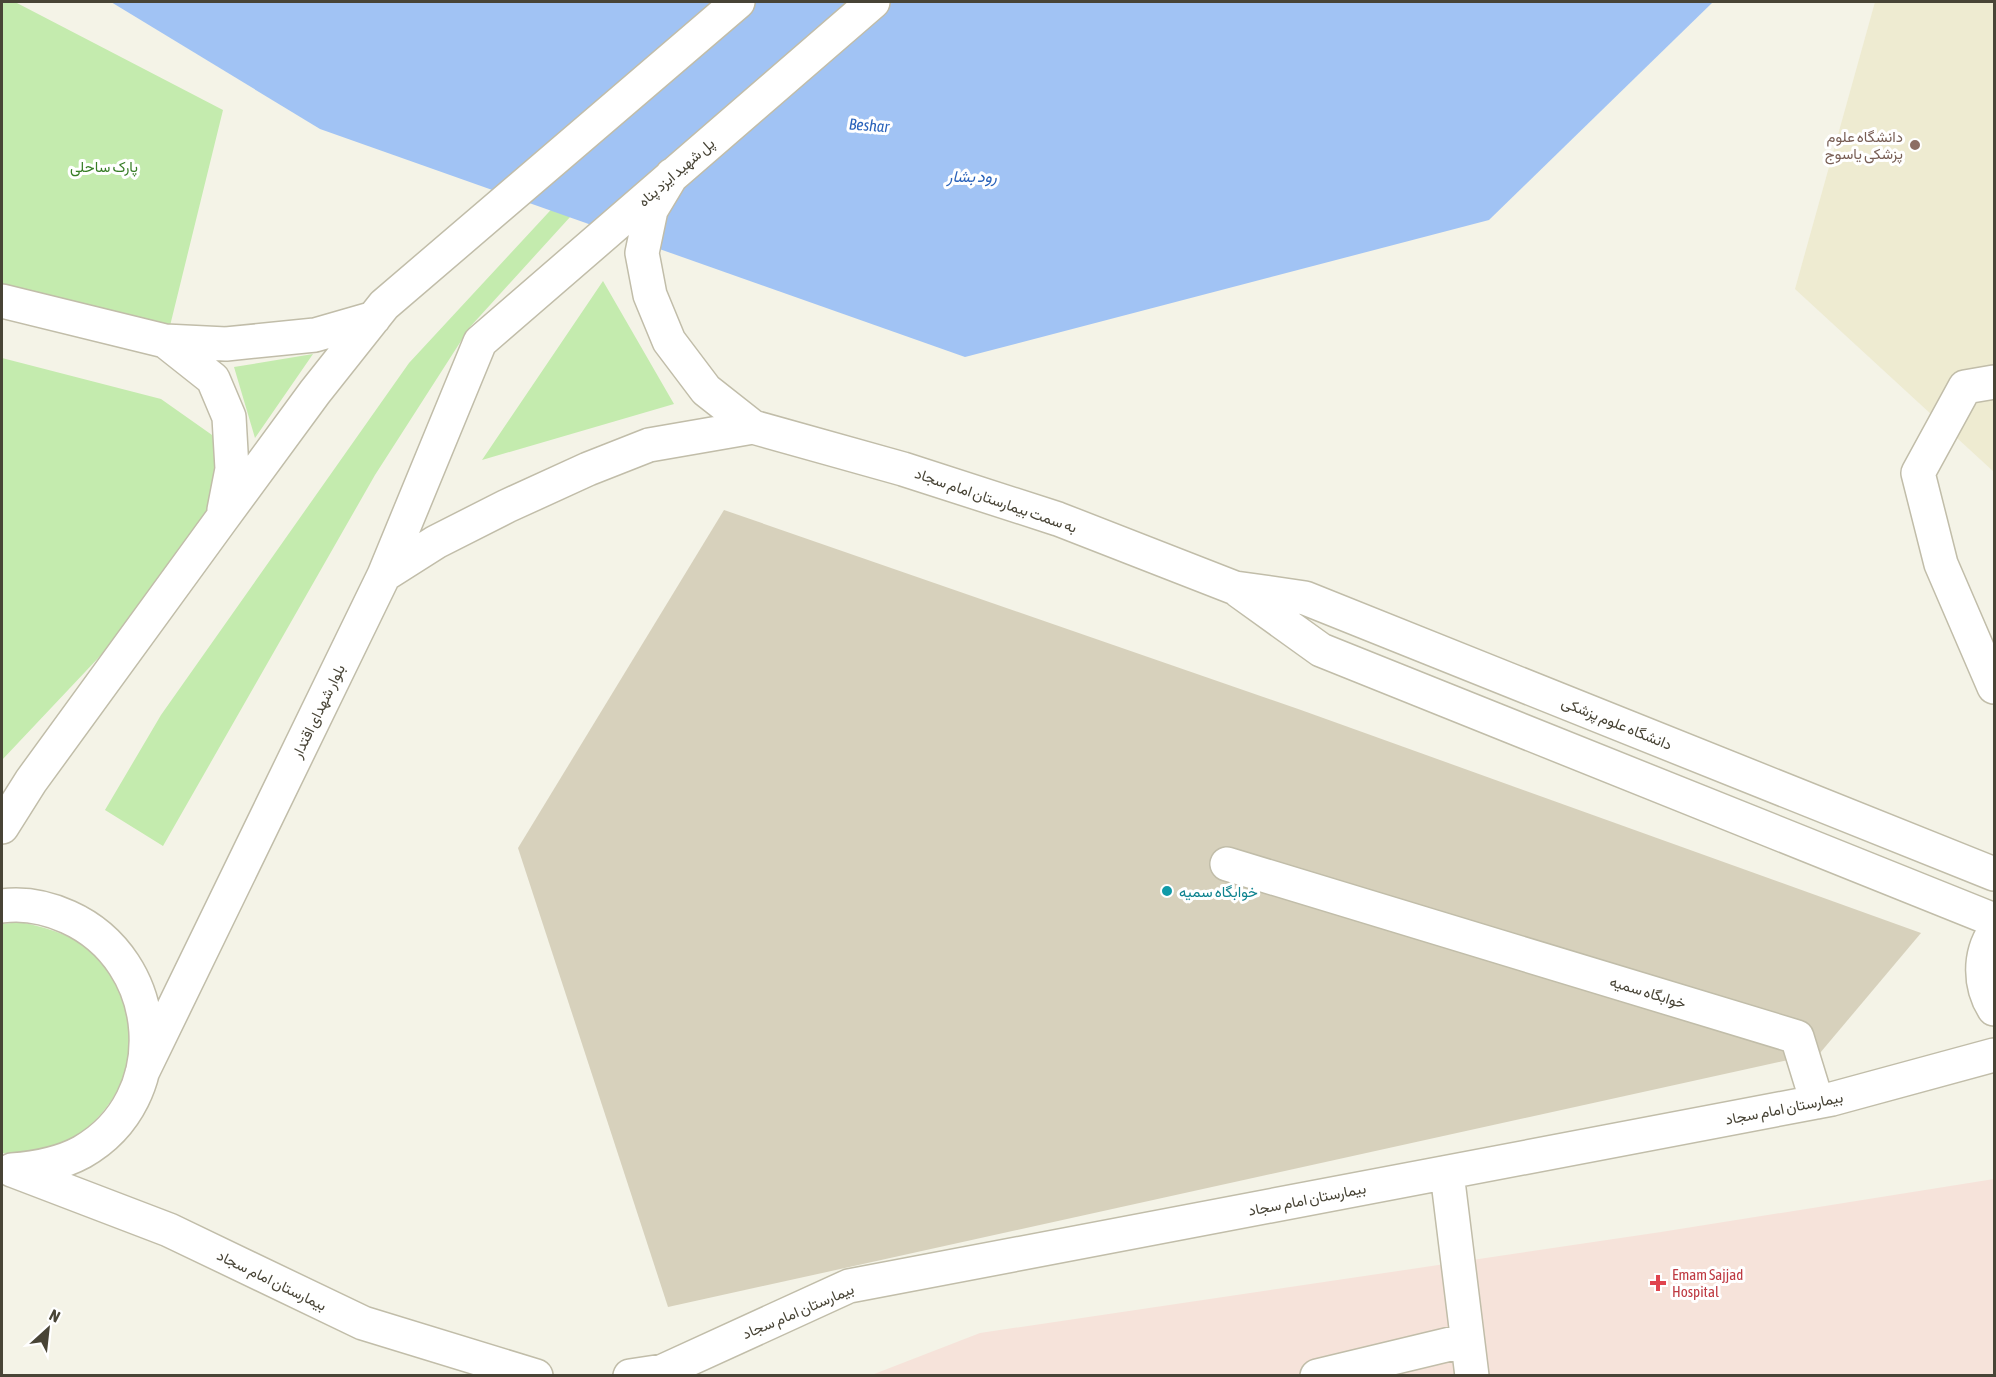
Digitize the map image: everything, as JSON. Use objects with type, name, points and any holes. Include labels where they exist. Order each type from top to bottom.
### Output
[{"type":"street","points":[[2,827],[31,781],[315,392],[379,311],[738,2]]},
{"type":"street","name":"پل شهید ایزد پناه","points":[[480,342],[873,2]]},
{"type":"street","points":[[672,175],[651,210],[642,253],[650,295],[669,341],[706,390],[753,427]]},
{"type":"street","points":[[2,301],[165,341],[226,344],[315,335],[379,311]]},
{"type":"street","points":[[165,341],[213,379],[229,417],[232,469],[222,520]]},
{"type":"street","name":"بلوار شهدای اقتدار","points":[[142,1073],[384,575],[480,342]]},
{"type":"street","points":[[1995,382],[1965,387],[1918,473],[1941,564],[1995,687]]},
{"type":"street","points":[[384,575],[436,542],[588,469],[649,445],[753,427]]},
{"type":"street","name":"به سمت بیمارستان امام سجاد","points":[[753,427],[903,469],[1058,519],[1235,588]]},
{"type":"street","points":[[1235,588],[1321,650],[1995,920]]},
{"type":"street","name":"دانشگاه علوم پزشکی","points":[[1235,588],[1305,598],[1995,874]]},
{"type":"street","name":"خوابگاه سمیه","points":[[1227,864],[1797,1037],[1817,1102]]},
{"type":"street","points":[[2,906],[30,906],[55,912],[78,922],[99,936],[117,954],[131,975],[146,1023],[146,1048],[142,1073],[133,1096],[120,1118],[103,1136],[84,1151],[61,1161],[37,1168],[7,1170]]},
{"type":"street","points":[[1995,932],[1988,941],[1982,963],[1984,986],[1995,1009]]},
{"type":"street","name":"بیمارستان امام سجاد","points":[[630,1376],[663,1371],[849,1286],[1817,1102],[1995,1055]]},
{"type":"street","name":"بیمارستان امام سجاد","points":[[7,1170],[169,1230],[363,1323],[536,1376]]},
{"type":"street","points":[[1447,1173],[1472,1376]]},
{"type":"street","points":[[1317,1376],[1467,1340]]},
{"type":"shaded area","name":"دانشگاه علوم پزشکی یاسوج","points":[[1875,2],[1994,2],[1994,472],[1795,289]]},
{"type":"shaded area","name":"Emam Sajjad Hospital","points":[[1994,1179],[1994,1375],[869,1376],[980,1333],[1661,1232]]},
{"type":"green space","name":"پارک ساحلی","points":[[2,2],[15,2],[223,110],[168,334],[2,288]]},
{"type":"green space","points":[[585,173],[601,183],[470,327],[375,475],[163,846],[105,810],[161,715],[409,363]]},
{"type":"green space","points":[[603,281],[674,404],[482,460]]},
{"type":"green space","points":[[313,354],[255,438],[234,367]]},
{"type":"green space","points":[[2,358],[161,399],[270,476],[2,760]]},
{"type":"green space","points":[[21,922],[68,936],[92,953],[110,974],[122,997],[128,1022],[129,1047],[125,1071],[115,1095],[100,1116],[79,1134],[48,1150],[35,1154],[15,1155],[2,1153],[2,924]]},
{"type":"water","name":"رود بشار","points":[[111,2],[1713,2],[1489,220],[965,357],[320,129]]},
{"type":"building","name":"خوابگاه سمیه","points":[[724,510],[1301,710],[1921,933],[1820,1053],[668,1307],[518,848]]},
{"type":"place","name":"دانشگاه علوم پزشکی یاسوج","points":[[1915,145]]},
{"type":"place","name":"خوابگاه سمیه","points":[[1167,891]]},
{"type":"place","name":"Emam Sajjad Hospital","points":[[1658,1283]]},
{"type":"water label","name":"Beshar","points":[[869,125]]}]
